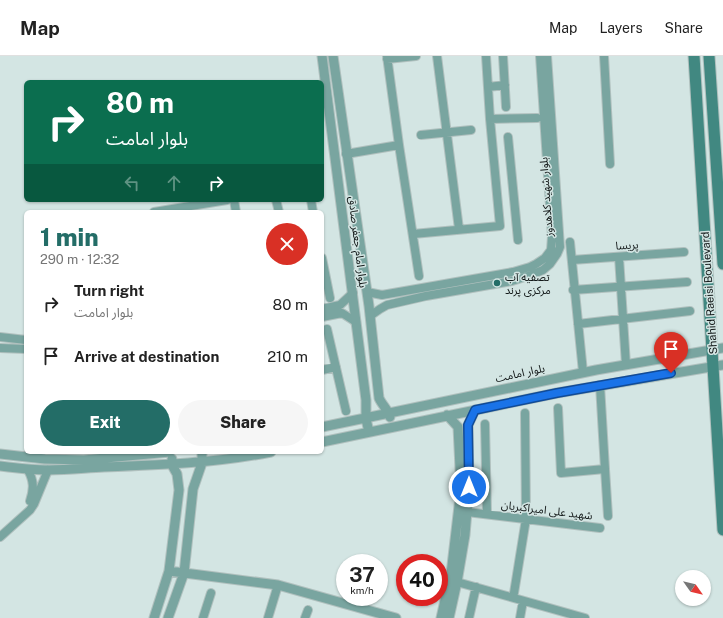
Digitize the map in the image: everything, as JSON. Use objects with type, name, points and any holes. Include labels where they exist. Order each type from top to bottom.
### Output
[{"type":"main road","name":"Shahid Raeisi Boulevard","points":[[694,56],[718,349],[723,530]]},
{"type":"main road","name":"Shahid Raeisi Boulevard","points":[[709,56],[723,264]]},
{"type":"street","name":"بلوار امام جعفر صادق","points":[[322,56],[353,293],[366,400],[366,419],[369,432]]},
{"type":"street","name":"بلوار امام جعفر صادق","points":[[333,56],[367,292],[379,398],[383,406],[390,414],[392,427]]},
{"type":"street","points":[[416,56],[387,58],[419,276]]},
{"type":"street","points":[[437,56],[459,229]]},
{"type":"street","points":[[413,234],[500,226],[486,56]]},
{"type":"street","points":[[503,56],[506,107]]},
{"type":"street","name":"بلوار شهید کلاهدوز","points":[[367,292],[382,295],[512,272],[536,264],[551,250],[552,236],[540,56]]},
{"type":"street","name":"بلوار شهید کلاهدوز","points":[[370,316],[380,308],[387,305],[426,296],[512,281],[531,275],[544,270],[557,254],[560,247],[547,56]]},
{"type":"street","points":[[604,56],[610,164]]},
{"type":"street","points":[[488,87],[505,85]]},
{"type":"street","points":[[490,119],[537,118]]},
{"type":"street","points":[[421,135],[471,130]]},
{"type":"street","points":[[508,137],[518,240]]},
{"type":"street","points":[[346,154],[400,145]]},
{"type":"street","points":[[495,176],[511,175]]},
{"type":"street","points":[[177,210],[218,202]]},
{"type":"street","points":[[570,242],[583,372]]},
{"type":"street","name":"پریسا","points":[[572,260],[684,252]]},
{"type":"street","points":[[619,257],[626,364]]},
{"type":"street","points":[[324,268],[330,298]]},
{"type":"street","points":[[574,290],[687,282]]},
{"type":"street","points":[[324,309],[340,305],[353,293]]},
{"type":"street","points":[[340,305],[344,308],[342,313]]},
{"type":"street","points":[[578,324],[690,311]]},
{"type":"street","points":[[324,317],[342,313],[356,322]]},
{"type":"street","points":[[327,329],[346,411]]},
{"type":"street","points":[[0,338],[24,340]]},
{"type":"street","points":[[0,348],[24,349]]},
{"type":"street","name":"بلوار امامت","points":[[324,427],[390,414],[583,372],[718,349]]},
{"type":"street","points":[[324,442],[557,393],[718,365]]},
{"type":"street","points":[[324,370],[336,367]]},
{"type":"street","points":[[600,385],[608,516]]},
{"type":"street","points":[[366,400],[368,403],[372,404],[379,398]]},
{"type":"street","points":[[558,408],[561,473],[605,469]]},
{"type":"street","points":[[449,618],[465,535],[469,487],[468,425],[475,410]]},
{"type":"street","points":[[514,593],[526,519],[525,413]]},
{"type":"street","points":[[441,618],[453,561],[461,489],[461,453],[458,427],[446,415]]},
{"type":"street","points":[[458,427],[464,422],[468,425]]},
{"type":"street","points":[[485,424],[487,514]]},
{"type":"street","points":[[0,454],[45,459],[84,460],[149,454]]},
{"type":"street","points":[[154,618],[169,571],[179,490],[177,474],[172,465],[171,454]]},
{"type":"street","points":[[168,618],[184,573],[193,489],[202,463],[202,454]]},
{"type":"street","points":[[0,466],[28,470],[48,470],[172,465],[202,463],[261,454]]},
{"type":"street","points":[[0,531],[23,511],[29,503],[33,492],[33,483],[28,470]]},
{"type":"street","points":[[0,537],[30,510],[48,470]]},
{"type":"street","points":[[179,490],[184,485],[191,486],[193,489]]},
{"type":"street","name":"شهید علی امیراکبریان","points":[[467,512],[600,528]]},
{"type":"street","points":[[169,571],[278,586],[396,618]]},
{"type":"street","points":[[457,582],[523,601],[564,615],[585,618]]},
{"type":"street","points":[[268,618],[278,586]]},
{"type":"street","points":[[469,618],[476,587]]},
{"type":"street","points":[[203,618],[211,593]]},
{"type":"street","points":[[520,618],[523,601]]},
{"type":"place","name":"تصفیه آب مرکزی پرند","points":[[497,283]]},
{"type":"route","points":[[469,487],[468,425],[475,410],[557,393],[671,373]]}]
